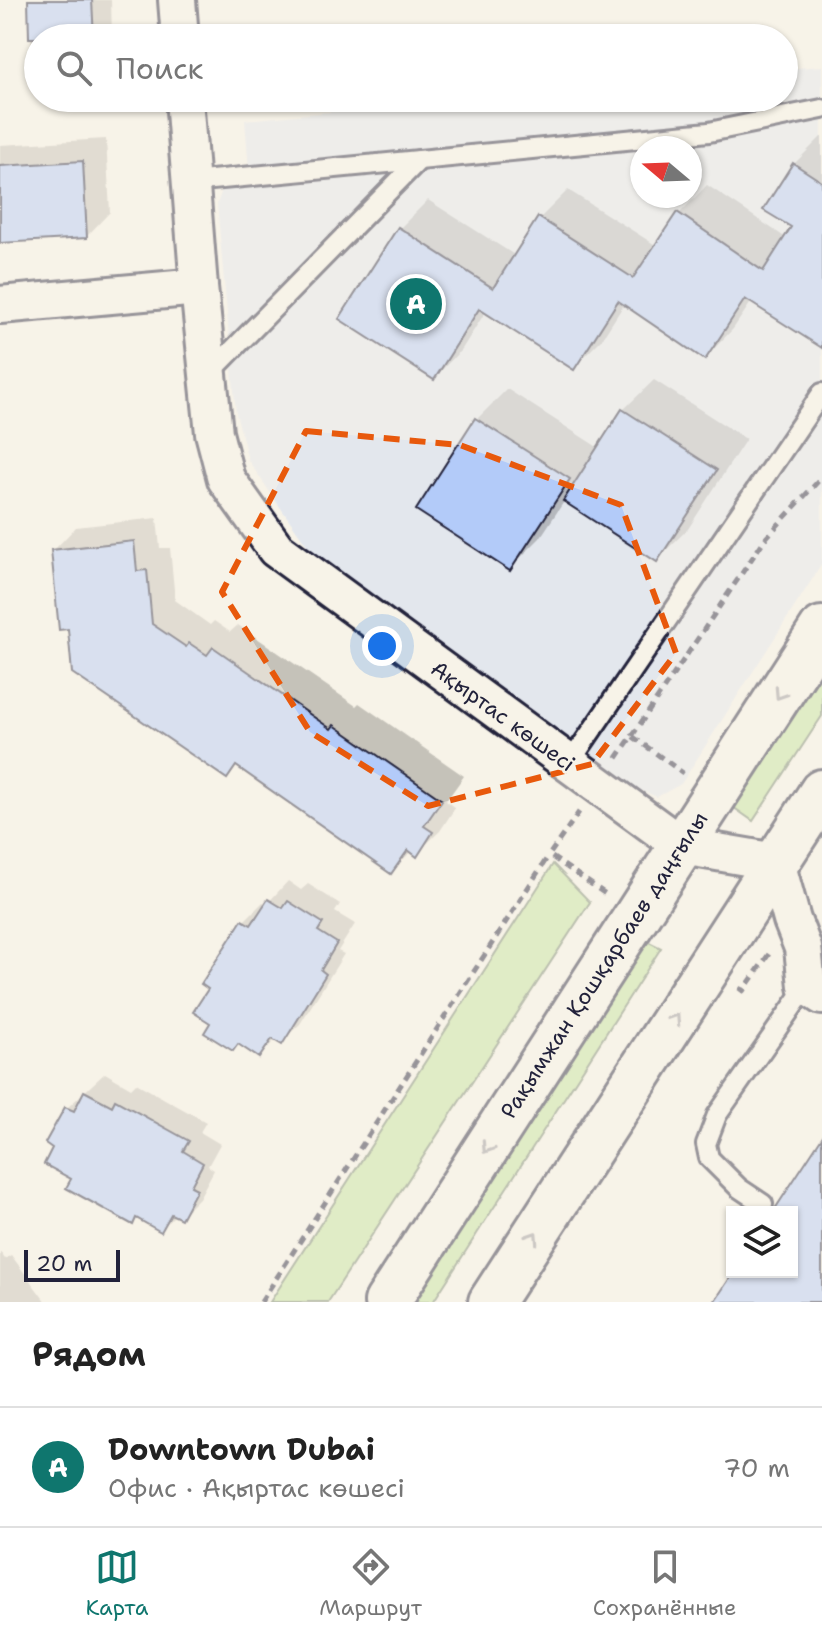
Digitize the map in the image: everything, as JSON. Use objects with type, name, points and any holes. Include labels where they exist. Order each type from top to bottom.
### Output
[{"type":"main road","name":"Рақымжан Қошқарбаев даңғылы","points":[[387,1302],[822,629]]},
{"type":"main road","points":[[491,1302],[822,792]]},
{"type":"street","points":[[177,0],[179,24]]},
{"type":"street","name":"Ақыртас көшесі","points":[[185,112],[214,433],[226,479],[276,549],[682,846],[776,862]]},
{"type":"street","points":[[0,305],[199,287]]},
{"type":"street","points":[[776,862],[815,991]]},
{"type":"lane","points":[[191,182],[709,132],[822,109]]},
{"type":"lane","points":[[208,376],[419,160]]},
{"type":"lane","points":[[569,764],[822,393]]},
{"type":"lane","points":[[763,1204],[739,1188],[709,1158],[706,1144],[717,1115],[815,991]]},
{"type":"path","points":[[632,736],[765,539],[822,477]]},
{"type":"path","points":[[261,1302],[549,855]]},
{"type":"highlighted area","points":[[306,431],[460,445],[621,505],[676,653],[592,764],[428,806],[310,732],[222,592]]},
{"type":"shaded area","points":[[822,66],[822,564],[681,784],[657,797],[630,786],[319,562],[248,460],[236,413],[217,204],[223,187],[250,184],[245,120],[329,112],[798,112],[798,68]]},
{"type":"green space","points":[[822,663],[822,716],[753,821],[730,805]]},
{"type":"green space","points":[[553,864],[590,902],[328,1302],[270,1302]]},
{"type":"green space","points":[[641,938],[661,948],[433,1302],[406,1302]]},
{"type":"building","points":[[28,0],[92,0],[93,24],[29,24]]},
{"type":"building","points":[[83,161],[87,238],[0,243],[0,166]]},
{"type":"building","points":[[793,163],[822,182],[822,348],[745,299],[705,360],[618,301],[574,370],[479,309],[434,380],[339,319],[398,227],[493,288],[538,217],[633,278],[677,212],[763,271],[791,227],[763,210]]},
{"type":"building","points":[[622,409],[717,470],[657,562],[563,501]]},
{"type":"building","points":[[475,418],[570,479],[510,571],[416,510]]},
{"type":"building","points":[[134,541],[137,571],[147,570],[152,624],[186,647],[189,643],[207,655],[213,647],[331,729],[334,725],[442,800],[424,826],[433,832],[417,857],[408,850],[391,874],[236,766],[227,779],[72,673],[68,629],[59,630],[51,550]]},
{"type":"building","points":[[268,899],[283,908],[288,901],[323,923],[318,931],[337,943],[321,970],[326,974],[282,1045],[272,1039],[259,1058],[238,1044],[233,1051],[204,1033],[210,1023],[193,1012],[208,989],[201,984],[242,920],[251,925]]},
{"type":"building","points":[[84,1091],[112,1106],[115,1100],[189,1141],[183,1151],[203,1163],[191,1186],[197,1189],[181,1219],[171,1214],[161,1232],[136,1218],[133,1225],[66,1188],[71,1179],[44,1164],[52,1148],[45,1143],[65,1107],[74,1111]]},
{"type":"building","points":[[822,1137],[822,1302],[714,1302],[730,1278],[798,1278],[798,1206],[777,1206]]},
{"type":"place","name":"Downtown Dubai","points":[[416,304]]}]
